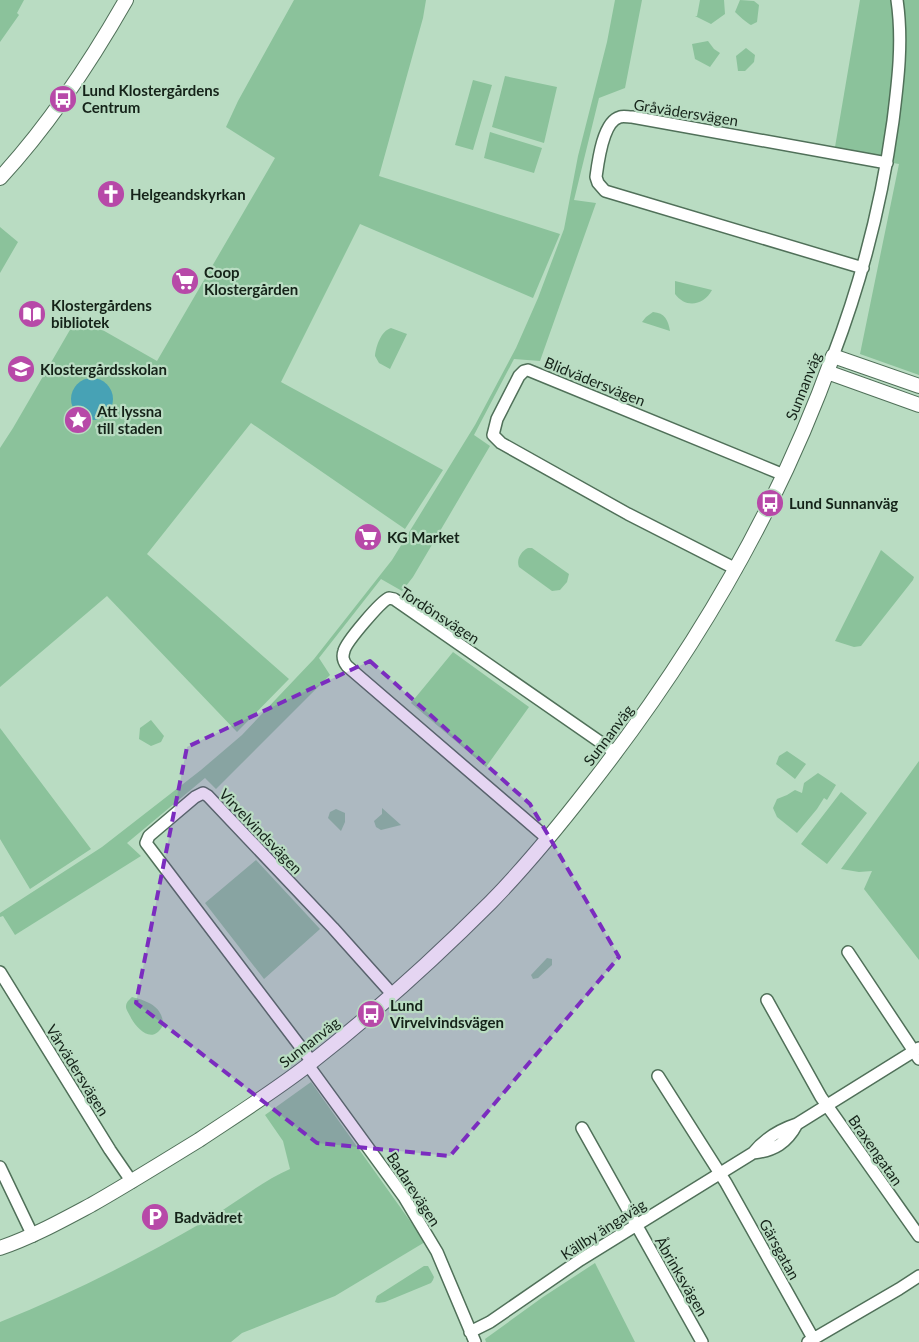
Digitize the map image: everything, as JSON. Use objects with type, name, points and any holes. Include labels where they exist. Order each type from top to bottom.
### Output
[{"type":"street","points":[[0,178],[59,107],[83,72],[126,0]]},
{"type":"street","name":"Sunnanväg","points":[[0,1248],[33,1236],[132,1182],[252,1105],[310,1064],[392,995],[492,901],[548,839],[616,753],[679,663],[736,569],[784,475],[833,356],[863,268],[887,163],[900,68],[897,0]]},
{"type":"street","name":"Gråvädersvägen","points":[[863,268],[605,191],[598,183],[596,177],[603,143],[610,126],[615,120],[620,117],[632,117],[887,163]]},
{"type":"street","points":[[833,356],[919,386]]},
{"type":"street","name":"Blidvädersvägen","points":[[736,569],[628,514],[501,443],[493,434],[501,411],[519,376],[528,370],[784,475]]},
{"type":"street","points":[[827,372],[919,404]]},
{"type":"street","name":"Tordönsvägen","points":[[548,839],[347,666],[344,662],[343,654],[349,642],[381,603],[389,598],[394,599],[616,753]]},
{"type":"street","name":"Virvelvindsvägen","points":[[310,1064],[146,843],[149,836],[195,797],[203,793],[208,796],[333,928],[392,995]]},
{"type":"street","points":[[848,952],[917,1053]]},
{"type":"street","name":"Vårvädersvägen","points":[[0,972],[110,1150],[132,1182]]},
{"type":"street","name":"Braxengatan","points":[[766,1000],[827,1105],[919,1236]]},
{"type":"street","name":"Källby ängaväg","points":[[472,1337],[490,1322],[580,1260],[753,1153],[769,1137],[797,1124],[917,1053]]},
{"type":"street","name":"Badarevägen","points":[[310,1064],[404,1198],[437,1252],[472,1337]]},
{"type":"street","name":"Gärsgatan","points":[[658,1076],[720,1173],[811,1341]]},
{"type":"street","name":"Åbrinksvägen","points":[[582,1128],[702,1342]]},
{"type":"street","points":[[0,1166],[33,1236]]},
{"type":"street","points":[[811,1341],[919,1276]]},
{"type":"highlighted area","points":[[370,661],[530,804],[619,957],[450,1156],[317,1143],[136,1003],[187,747]]},
{"type":"green space","points":[[0,0],[24,0],[17,13],[19,15],[0,42]]},
{"type":"green space","points":[[294,0],[426,0],[423,18],[379,176],[560,234],[533,298],[360,224],[281,382],[443,470],[405,529],[251,423],[147,554],[289,679],[237,732],[107,596],[0,687],[0,448],[78,316],[157,361],[275,158],[226,127],[238,101]]},
{"type":"green space","points":[[615,0],[642,0],[625,88],[599,98],[574,200],[596,203],[540,361],[514,359],[474,435],[490,446],[413,577],[402,591],[381,579],[319,658],[330,675],[216,789],[205,778],[127,843],[141,856],[15,935],[3,916],[0,917],[0,913],[102,847],[201,770],[242,735],[314,659],[392,560],[475,425],[516,348],[538,298],[564,229],[578,156],[607,42]]},
{"type":"green space","points":[[700,0],[724,0],[725,14],[711,24],[695,16],[697,16]]},
{"type":"green space","points":[[740,0],[754,1],[759,5],[757,22],[751,25],[735,12]]},
{"type":"green space","points":[[860,0],[919,0],[919,375],[860,354],[899,164],[834,153]]},
{"type":"green space","points":[[708,41],[720,53],[710,67],[695,59],[692,44]]},
{"type":"green space","points":[[746,48],[755,55],[754,62],[745,71],[738,71],[736,56]]},
{"type":"green space","points":[[505,76],[557,87],[544,143],[492,127]]},
{"type":"green space","points":[[473,80],[492,85],[473,150],[455,145]]},
{"type":"green space","points":[[490,132],[542,148],[534,173],[484,158]]},
{"type":"green space","points":[[0,227],[18,242],[0,273]]},
{"type":"green space","points":[[675,281],[712,290],[700,302],[684,302],[675,294]]},
{"type":"green space","points":[[653,312],[665,318],[670,331],[642,322]]},
{"type":"green space","points":[[391,328],[407,334],[390,369],[379,363],[375,356],[384,332]]},
{"type":"green space","points":[[528,548],[532,548],[569,574],[567,582],[560,590],[552,591],[519,567],[520,556]]},
{"type":"green space","points":[[881,550],[914,577],[913,580],[861,646],[854,647],[835,641]]},
{"type":"green space","points":[[453,652],[529,707],[486,767],[411,703]]},
{"type":"green space","points":[[151,720],[164,736],[161,742],[151,746],[139,739],[140,728]]},
{"type":"green space","points":[[0,728],[91,849],[30,889],[0,839]]},
{"type":"green space","points":[[787,751],[806,764],[795,779],[776,764],[779,756]]},
{"type":"green space","points":[[919,761],[919,960],[864,889],[872,871],[859,872],[841,869]]},
{"type":"green space","points":[[818,773],[836,785],[827,800],[824,798],[797,833],[777,817],[773,808],[777,799],[795,790],[802,793],[804,783]]},
{"type":"green space","points":[[841,792],[867,813],[827,864],[801,844]]},
{"type":"green space","points":[[382,808],[401,825],[381,830],[376,827],[374,821],[382,814]]},
{"type":"green space","points":[[336,809],[345,813],[345,822],[341,831],[328,818],[330,812]]},
{"type":"green space","points":[[256,860],[320,929],[264,979],[205,903]]},
{"type":"green space","points":[[547,958],[552,959],[552,965],[538,978],[533,979],[531,975]]},
{"type":"green space","points":[[132,997],[153,1005],[160,1013],[163,1025],[155,1034],[146,1034],[131,1018],[126,1007],[127,1002]]},
{"type":"green space","points":[[311,1082],[425,1242],[335,1296],[242,1333],[231,1342],[0,1342],[0,1322],[79,1288],[155,1249],[290,1169],[283,1141],[265,1115]]},
{"type":"green space","points":[[595,1263],[635,1342],[486,1342],[485,1339],[543,1297]]},
{"type":"green space","points":[[424,1266],[428,1266],[434,1277],[431,1283],[385,1302],[375,1302],[377,1296]]},
{"type":"water","points":[[96,378],[104,381],[110,387],[113,399],[110,411],[104,417],[88,420],[80,417],[74,411],[71,395],[74,387],[80,381]]},
{"type":"place","name":"Lund Klostergårdens Centrum","points":[[63,99]]},
{"type":"place","name":"Helgeandskyrkan","points":[[111,194]]},
{"type":"place","name":"Coop Klostergården","points":[[185,281]]},
{"type":"place","name":"Klostergårdens bibliotek","points":[[32,314]]},
{"type":"place","name":"Klostergårdsskolan","points":[[21,369]]},
{"type":"place","name":"Att lyssna till staden","points":[[78,420]]},
{"type":"place","name":"Lund Sunnanväg","points":[[770,503]]},
{"type":"place","name":"KG Market","points":[[368,537]]},
{"type":"place","name":"Lund Virvelvindsvägen","points":[[371,1014]]},
{"type":"place","name":"Badvädret","points":[[155,1217]]}]
